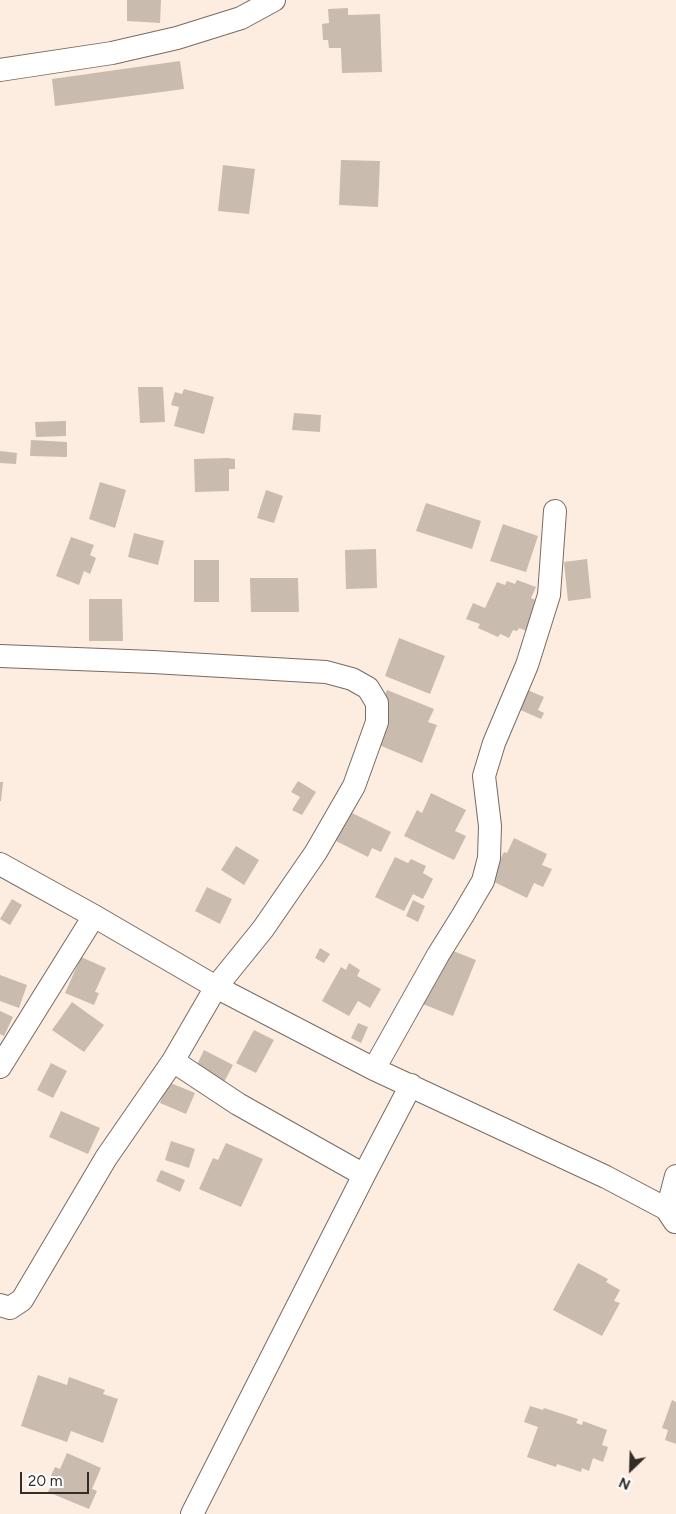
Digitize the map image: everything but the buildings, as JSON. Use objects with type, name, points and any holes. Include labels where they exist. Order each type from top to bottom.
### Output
[{"type":"street","points":[[0,70],[112,54],[177,38],[241,18],[274,0]]},
{"type":"street","points":[[374,1069],[438,955],[483,881],[489,858],[490,826],[484,776],[494,743],[526,665],[549,595],[556,511]]},
{"type":"street","points":[[0,656],[153,662],[326,672],[352,679],[368,688],[377,703],[378,722],[354,786],[316,852],[263,929],[216,987],[173,1061],[106,1158],[22,1300],[10,1308],[0,1305]]},
{"type":"street","points":[[0,864],[216,987],[374,1069],[606,1177],[673,1216],[676,1176]]},
{"type":"street","points":[[0,1067],[94,916]]},
{"type":"street","points":[[173,1061],[238,1104],[364,1175]]},
{"type":"street","points":[[192,1514],[411,1085]]}]
